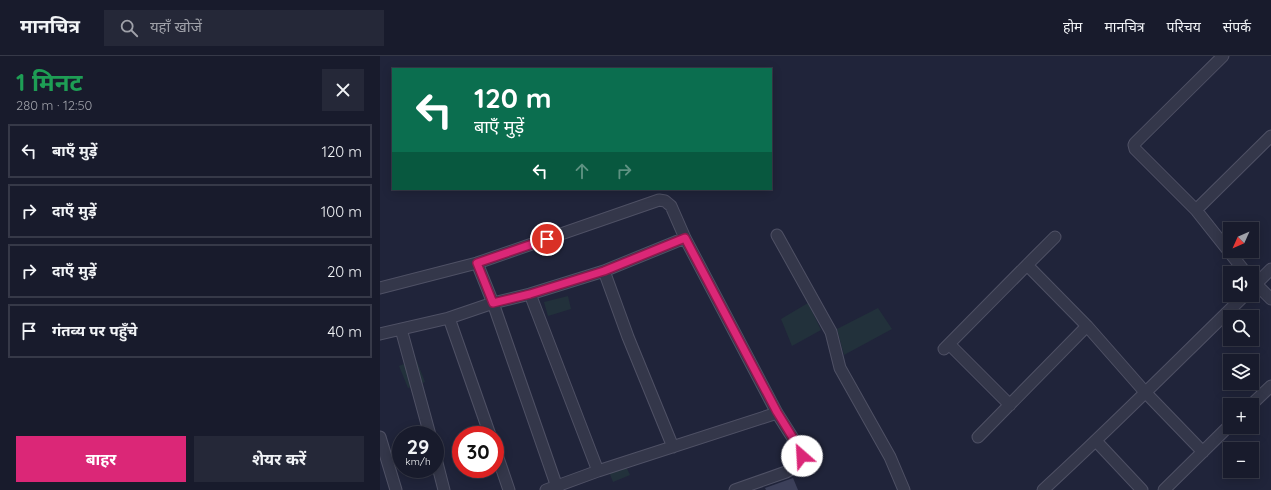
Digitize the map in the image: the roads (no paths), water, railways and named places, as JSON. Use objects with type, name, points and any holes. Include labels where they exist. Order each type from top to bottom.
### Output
[{"type":"street","points":[[1224,56],[1134,145],[1135,149],[1196,210],[1240,266]]},
{"type":"street","points":[[1196,210],[1271,136]]},
{"type":"street","points":[[380,288],[477,263],[659,200],[666,201],[671,206],[685,238],[777,412],[801,451],[800,460],[795,467],[786,472],[735,490]]},
{"type":"street","points":[[777,235],[831,332],[840,368],[890,457],[904,490]]},
{"type":"street","points":[[1010,405],[947,346],[1055,237]]},
{"type":"street","points":[[380,334],[449,318],[493,303],[530,294],[604,271],[685,238]]},
{"type":"street","points":[[477,263],[493,303],[553,489],[598,471],[777,412]]},
{"type":"street","points":[[1027,265],[1087,326],[1145,392],[1202,452]]},
{"type":"street","points":[[1259,279],[1271,269]]},
{"type":"street","points":[[604,271],[626,331],[673,447]]},
{"type":"street","points":[[1259,289],[1271,300]]},
{"type":"street","points":[[530,294],[598,471]]},
{"type":"street","points":[[1043,490],[1096,441],[1238,302]]},
{"type":"street","points":[[449,318],[487,426]]},
{"type":"street","points":[[978,437],[1087,326]]},
{"type":"street","points":[[401,329],[428,426]]},
{"type":"street","points":[[1258,398],[1271,386]]},
{"type":"street","points":[[1164,490],[1223,432]]},
{"type":"street","points":[[380,437],[396,490]]},
{"type":"street","points":[[1096,441],[1142,490]]},
{"type":"street","points":[[504,474],[510,490]]},
{"type":"street","points":[[441,478],[444,490]]}]
